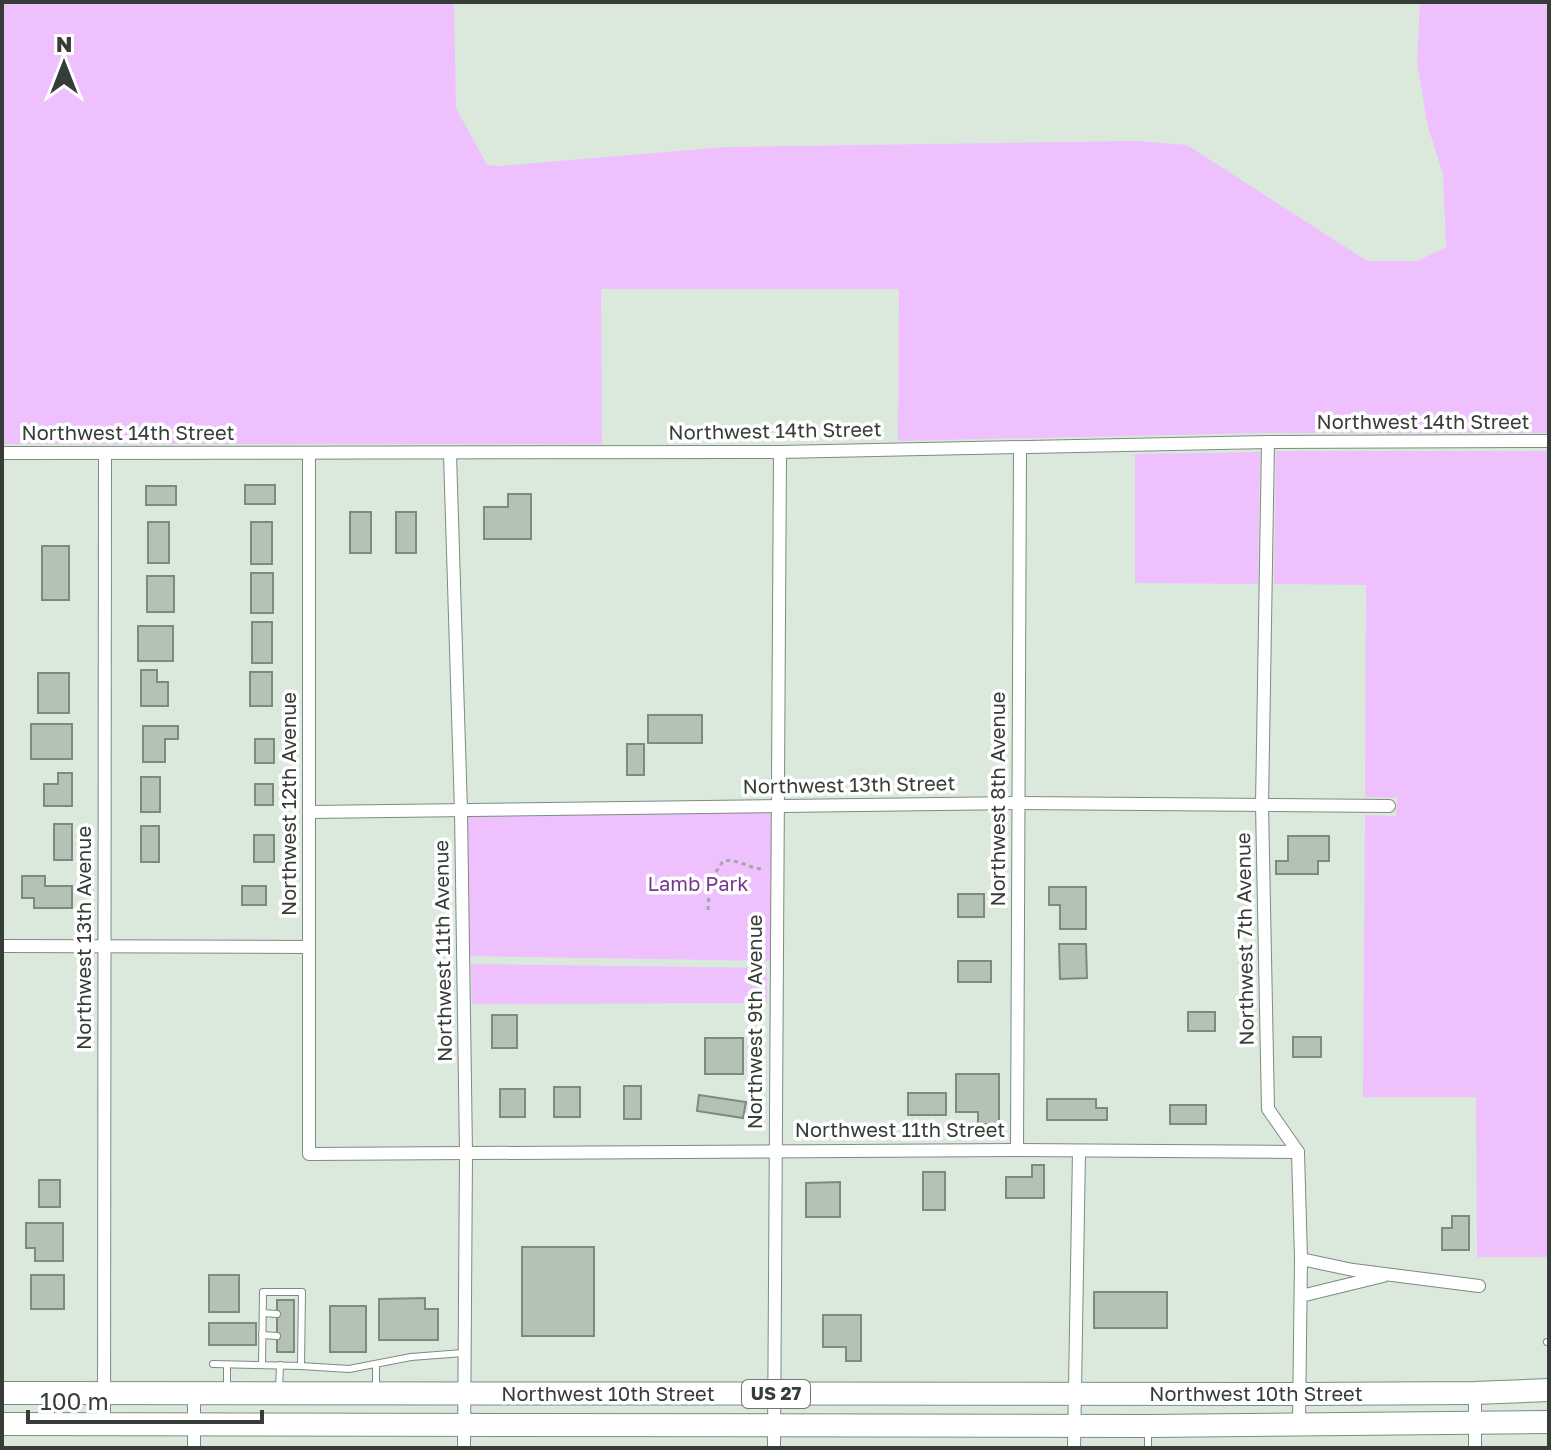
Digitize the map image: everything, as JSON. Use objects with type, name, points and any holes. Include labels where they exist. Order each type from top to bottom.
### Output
[{"type":"highway","name":"Northwest 10th Street","points":[[2,1393],[1299,1394],[1549,1390]]},
{"type":"highway","name":"Northwest 10th Street","points":[[2,1424],[1075,1425],[1148,1437],[1299,1424],[1549,1422]]},
{"type":"street","name":"Northwest 14th Street","points":[[2,453],[780,452],[1268,442],[1549,441]]},
{"type":"street","name":"Northwest 7th Avenue","points":[[1268,442],[1262,805],[1268,1109],[1298,1152]]},
{"type":"street","name":"Northwest 8th Avenue","points":[[1017,1150],[1020,448]]},
{"type":"street","name":"Northwest 9th Avenue","points":[[774,1448],[780,452]]},
{"type":"street","name":"Northwest 13th Avenue","points":[[104,1424],[105,453]]},
{"type":"street","name":"Northwest 12th Avenue","points":[[309,454],[309,1154]]},
{"type":"street","name":"Northwest 11th Avenue","points":[[450,454],[461,811],[466,1153],[464,1448]]},
{"type":"street","name":"Northwest 13th Street","points":[[309,812],[1018,803],[1389,806]]},
{"type":"street","points":[[2,946],[309,947]]},
{"type":"street","name":"Northwest 11th Street","points":[[309,1154],[1017,1150],[1298,1152]]},
{"type":"street","points":[[1074,1448],[1079,1151]]},
{"type":"street","points":[[1298,1152],[1301,1259],[1299,1424]]},
{"type":"street","points":[[1301,1259],[1479,1286]]},
{"type":"street","points":[[1301,1296],[1389,1274]]},
{"type":"street","points":[[194,1393],[194,1448]]},
{"type":"street","points":[[1475,1393],[1475,1448]]},
{"type":"lane","points":[[262,1365],[263,1292],[302,1292],[298,1336],[301,1366]]},
{"type":"lane","points":[[263,1313],[277,1314]]},
{"type":"lane","points":[[294,1314],[302,1314]]},
{"type":"lane","points":[[262,1335],[277,1336]]},
{"type":"lane","points":[[213,1364],[349,1369],[411,1357],[463,1353]]},
{"type":"lane","points":[[227,1365],[227,1393]]},
{"type":"lane","points":[[279,1393],[280,1365]]},
{"type":"lane","points":[[376,1365],[376,1394]]},
{"type":"lane","points":[[321,1368],[321,1394]]},
{"type":"path","points":[[708,910],[710,881],[723,861],[737,861],[751,869],[776,870]]},
{"type":"green space","points":[[2,2],[454,2],[456,108],[487,165],[725,147],[1139,141],[1187,145],[1367,261],[1417,261],[1446,247],[1443,174],[1428,127],[1417,63],[1420,2],[1549,2],[1549,433],[1260,433],[898,441],[899,289],[601,289],[602,444],[2,444]]},
{"type":"green space","points":[[1276,451],[1549,451],[1549,1257],[1477,1257],[1476,1097],[1363,1097],[1365,815],[1396,816],[1397,798],[1365,797],[1366,585],[1274,584]]},
{"type":"green space","points":[[1260,452],[1258,584],[1135,583],[1135,454]]},
{"type":"green space","name":"Lamb Park","points":[[776,806],[775,961],[463,956],[461,811]]},
{"type":"green space","points":[[471,964],[767,968],[767,1003],[472,1004]]},
{"type":"building","points":[[245,485],[275,485],[275,504],[245,504]]},
{"type":"building","points":[[146,486],[176,486],[176,505],[146,505]]},
{"type":"building","points":[[508,494],[531,494],[531,539],[484,539],[484,507],[508,507]]},
{"type":"building","points":[[350,512],[371,512],[371,553],[350,553]]},
{"type":"building","points":[[396,512],[416,512],[416,553],[396,553]]},
{"type":"building","points":[[148,522],[169,522],[169,563],[148,563]]},
{"type":"building","points":[[251,522],[272,522],[272,564],[251,564]]},
{"type":"building","points":[[42,546],[69,546],[69,600],[42,600]]},
{"type":"building","points":[[251,573],[273,573],[273,613],[251,613]]},
{"type":"building","points":[[147,576],[174,576],[174,612],[147,612]]},
{"type":"building","points":[[252,622],[272,622],[272,663],[252,663]]},
{"type":"building","points":[[138,626],[173,626],[173,661],[138,661]]},
{"type":"building","points":[[141,670],[157,670],[157,682],[168,682],[168,706],[141,706]]},
{"type":"building","points":[[250,672],[272,672],[272,706],[250,706]]},
{"type":"building","points":[[38,673],[69,673],[69,713],[38,713]]},
{"type":"building","points":[[648,715],[702,715],[702,743],[648,743]]},
{"type":"building","points":[[31,724],[72,724],[72,759],[31,759]]},
{"type":"building","points":[[143,726],[178,726],[178,739],[165,739],[165,762],[143,762]]},
{"type":"building","points":[[255,739],[274,739],[274,763],[255,763]]},
{"type":"building","points":[[627,744],[644,744],[644,775],[627,775]]},
{"type":"building","points":[[58,773],[72,773],[72,806],[44,806],[44,784],[58,784]]},
{"type":"building","points":[[141,777],[160,777],[160,812],[141,812]]},
{"type":"building","points":[[255,784],[273,784],[273,805],[255,805]]},
{"type":"building","points":[[54,824],[72,824],[72,860],[54,860]]},
{"type":"building","points":[[141,826],[159,826],[159,862],[141,862]]},
{"type":"building","points":[[254,835],[274,835],[274,862],[254,862]]},
{"type":"building","points":[[1288,836],[1329,836],[1329,861],[1318,861],[1318,874],[1276,874],[1276,861],[1288,861]]},
{"type":"building","points":[[22,876],[45,876],[45,886],[72,886],[72,908],[34,908],[34,898],[22,898]]},
{"type":"building","points":[[242,886],[266,886],[266,905],[242,905]]},
{"type":"building","points":[[1049,887],[1086,887],[1086,929],[1060,929],[1060,905],[1049,905]]},
{"type":"building","points":[[958,894],[984,894],[984,917],[958,917]]},
{"type":"building","points":[[1059,944],[1086,944],[1087,978],[1060,979]]},
{"type":"building","points":[[958,961],[991,961],[991,982],[958,982]]},
{"type":"building","points":[[1188,1012],[1215,1012],[1215,1031],[1188,1031]]},
{"type":"building","points":[[492,1015],[517,1015],[517,1048],[492,1048]]},
{"type":"building","points":[[1293,1037],[1321,1037],[1321,1057],[1293,1057]]},
{"type":"building","points":[[705,1038],[743,1038],[743,1074],[705,1074]]},
{"type":"building","points":[[956,1074],[999,1074],[999,1124],[978,1124],[978,1112],[956,1112]]},
{"type":"building","points":[[624,1086],[641,1086],[641,1119],[624,1119]]},
{"type":"building","points":[[554,1087],[580,1087],[580,1117],[554,1117]]},
{"type":"building","points":[[500,1089],[525,1089],[525,1117],[500,1117]]},
{"type":"building","points":[[908,1093],[946,1093],[946,1115],[908,1115]]},
{"type":"building","points":[[699,1095],[746,1102],[743,1118],[697,1111]]},
{"type":"building","points":[[1047,1099],[1096,1099],[1096,1108],[1107,1108],[1107,1120],[1047,1120]]},
{"type":"building","points":[[1170,1105],[1206,1105],[1206,1124],[1170,1124]]},
{"type":"building","points":[[1032,1165],[1044,1165],[1044,1198],[1006,1198],[1006,1177],[1032,1177]]},
{"type":"building","points":[[923,1172],[945,1172],[945,1210],[923,1210]]},
{"type":"building","points":[[39,1180],[60,1180],[60,1207],[39,1207]]},
{"type":"building","points":[[840,1182],[840,1217],[806,1217],[806,1183]]},
{"type":"building","points":[[1452,1216],[1469,1216],[1469,1250],[1442,1250],[1442,1228],[1452,1228]]},
{"type":"building","points":[[26,1223],[63,1223],[63,1261],[35,1261],[35,1248],[26,1248]]},
{"type":"building","points":[[522,1247],[594,1247],[594,1336],[522,1336]]},
{"type":"building","points":[[31,1275],[64,1275],[64,1309],[31,1309]]},
{"type":"building","points":[[209,1275],[239,1275],[239,1312],[209,1312]]},
{"type":"building","points":[[1094,1292],[1167,1292],[1167,1328],[1094,1328]]},
{"type":"building","points":[[425,1298],[425,1309],[438,1309],[438,1340],[379,1340],[379,1299]]},
{"type":"building","points":[[277,1300],[294,1300],[294,1352],[277,1352]]},
{"type":"building","points":[[330,1306],[366,1306],[366,1352],[330,1352]]},
{"type":"building","points":[[823,1315],[861,1315],[861,1361],[846,1361],[846,1347],[823,1347]]},
{"type":"building","points":[[209,1323],[256,1323],[256,1345],[209,1345]]}]
